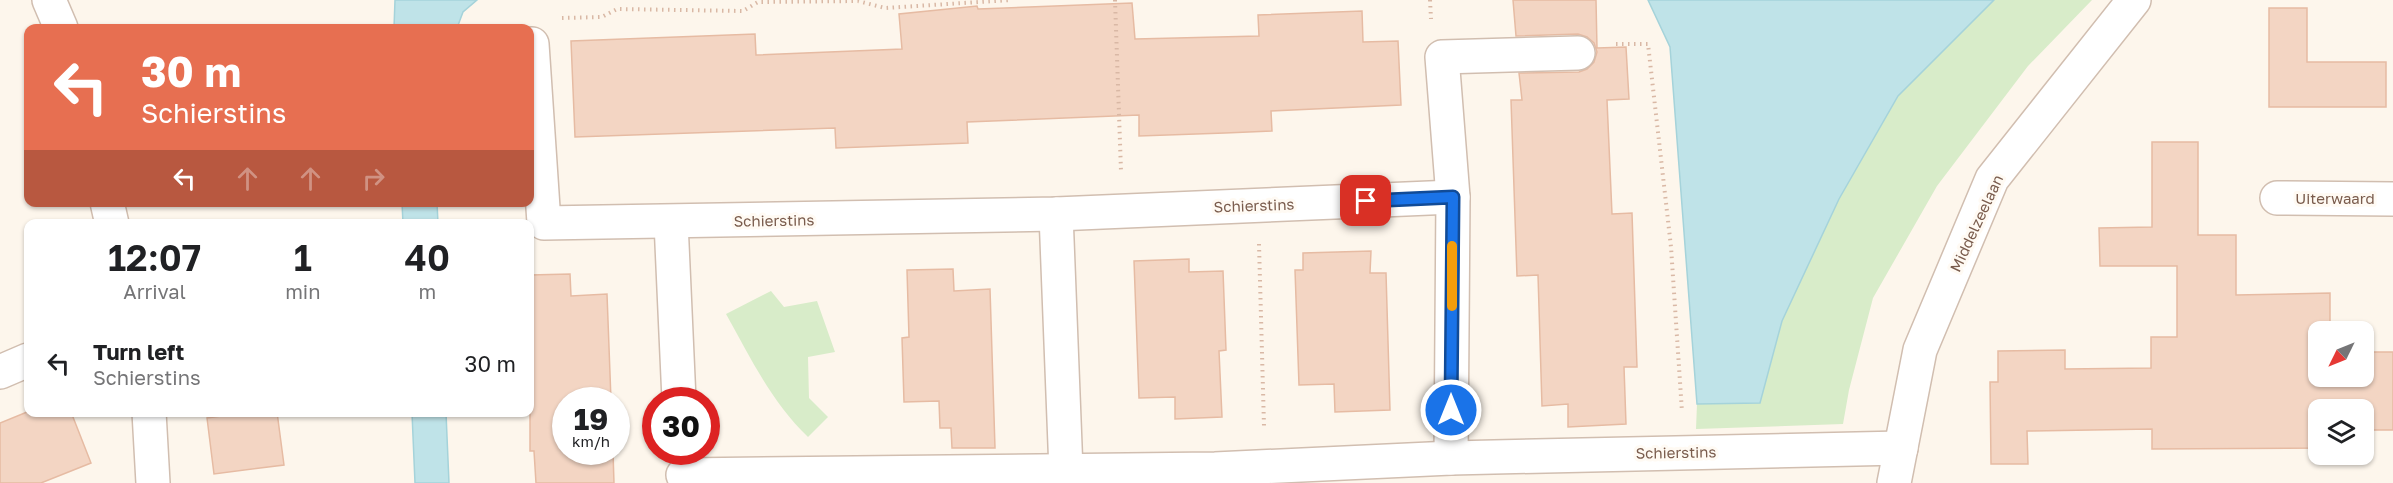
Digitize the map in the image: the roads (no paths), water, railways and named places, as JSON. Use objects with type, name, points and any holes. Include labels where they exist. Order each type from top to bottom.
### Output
[{"type":"street","points":[[50,0],[59,24]]},
{"type":"street","name":"Middelzeelaan","points":[[1894,483],[1920,350],[1992,179],[2134,0]]},
{"type":"street","points":[[1451,458],[1453,197],[1443,57],[1578,53]]},
{"type":"street","name":"Schierstins","points":[[534,74],[544,223],[1056,214],[1453,197]]},
{"type":"street","name":"Uiterwaard","points":[[2277,198],[2393,199]]},
{"type":"street","points":[[1056,214],[1066,471]]},
{"type":"street","points":[[671,222],[679,387]]},
{"type":"street","points":[[0,372],[24,362]]},
{"type":"street","points":[[149,417],[153,483]]},
{"type":"street","name":"Schierstins","points":[[683,470],[1215,469],[1451,458],[1901,448]]},
{"type":"water","points":[[395,0],[477,0],[463,12],[458,24],[394,24]]},
{"type":"water","points":[[1648,0],[1994,0],[1898,96],[1839,199],[1782,321],[1760,403],[1697,404],[1670,47]]},
{"type":"water","points":[[402,207],[437,207],[438,219],[403,219]]},
{"type":"water","points":[[412,417],[446,417],[449,483],[415,483]]}]
